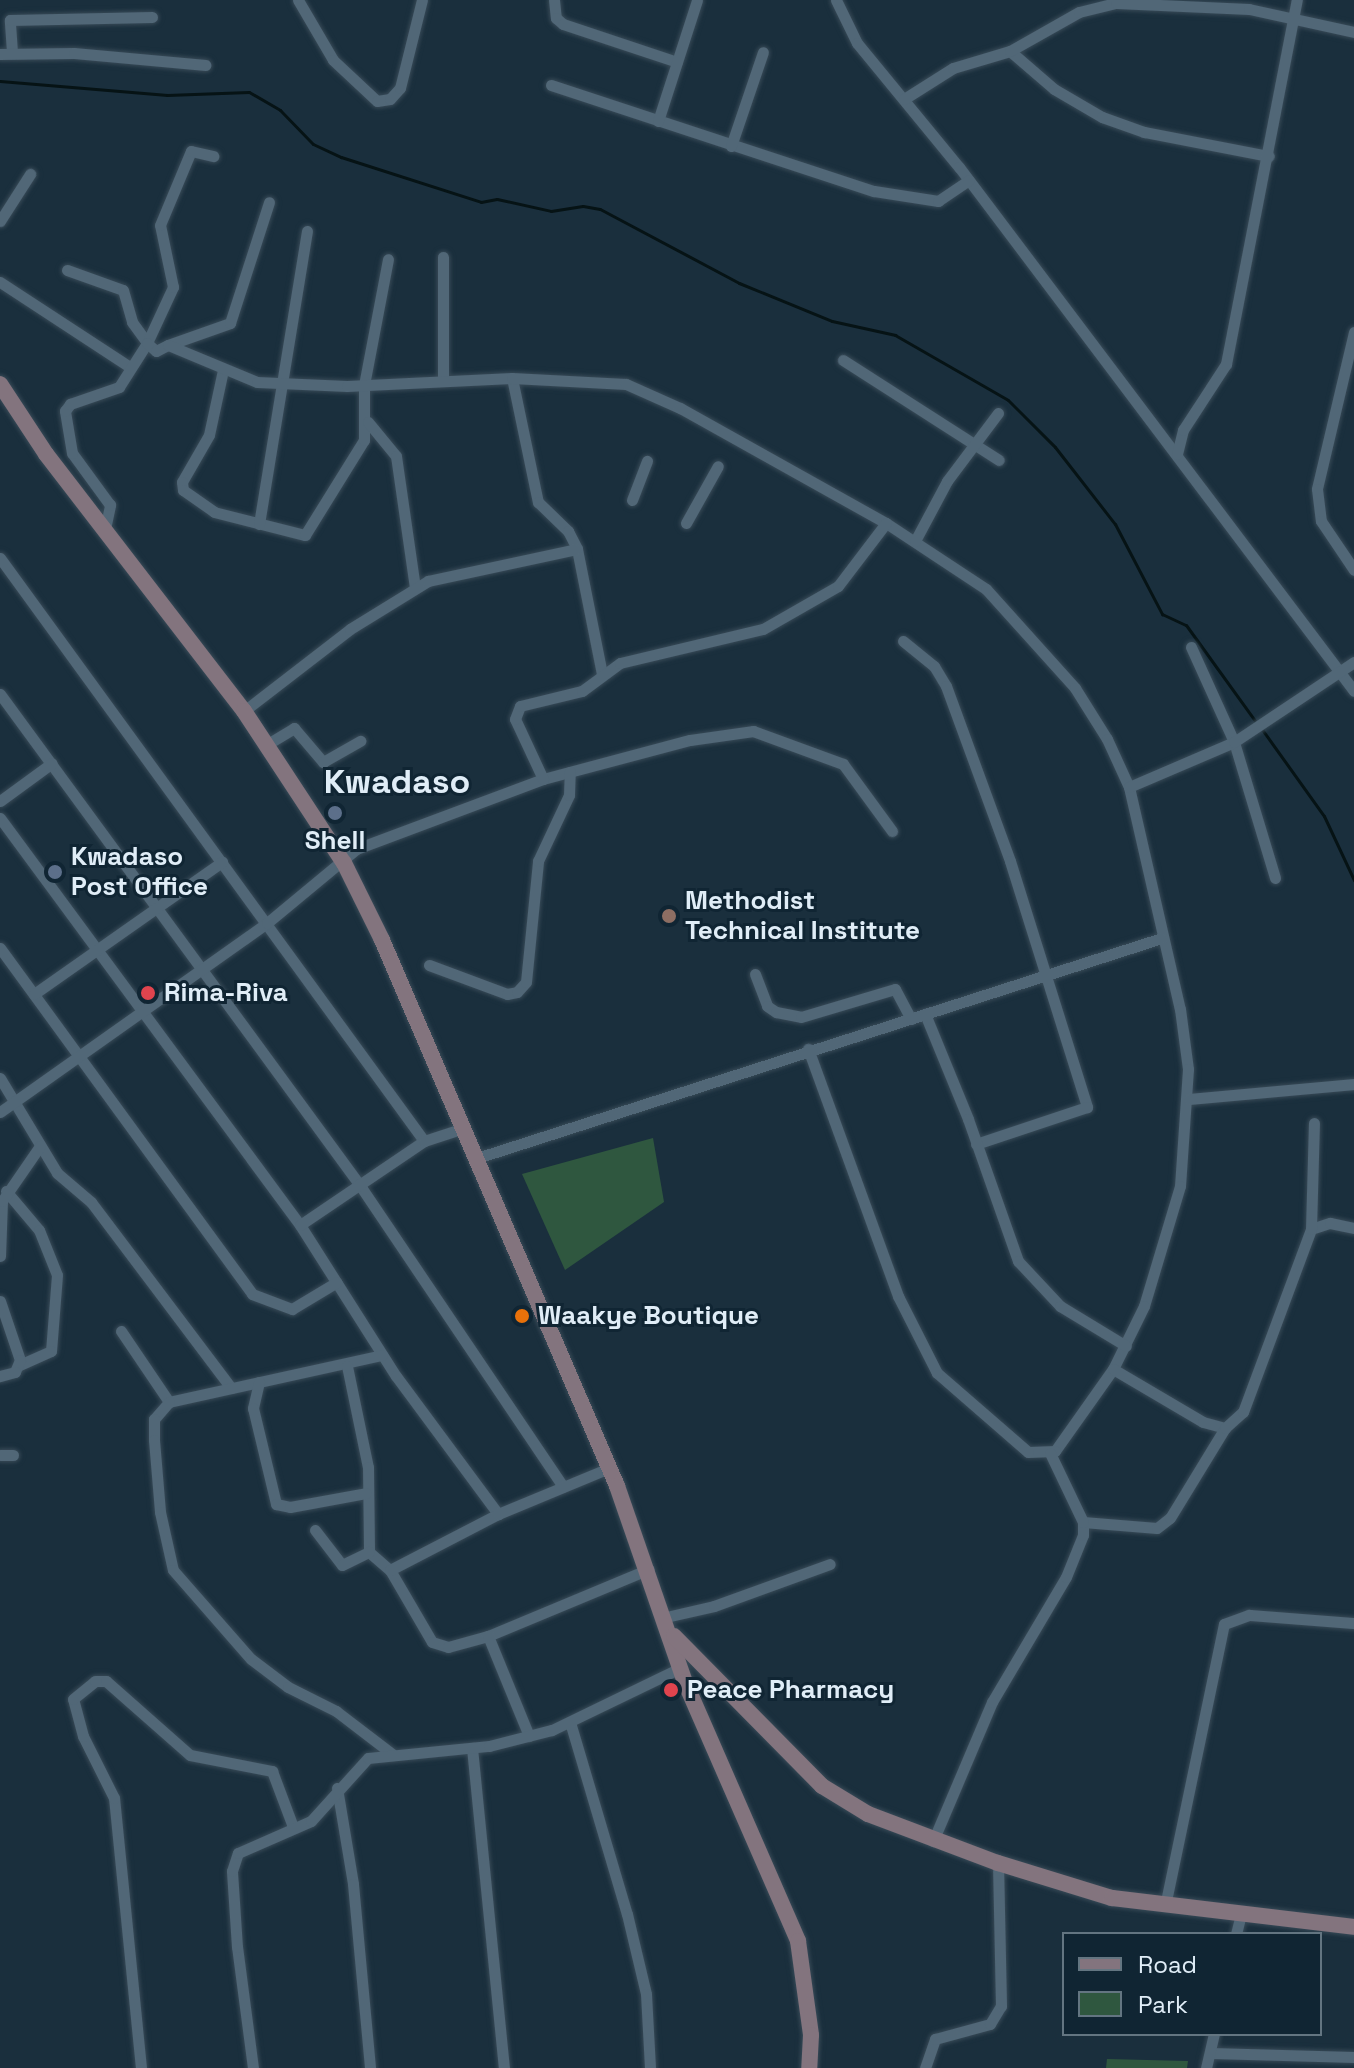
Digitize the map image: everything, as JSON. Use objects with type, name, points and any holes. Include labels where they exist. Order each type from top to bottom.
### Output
[{"type":"street","points":[[298,0],[333,60],[365,95],[377,101],[390,99],[400,88],[422,0]]},
{"type":"street","points":[[554,0],[556,18],[563,24],[677,62]]},
{"type":"street","points":[[658,121],[697,0]]},
{"type":"street","points":[[836,0],[857,43],[969,180],[1046,289],[1177,454],[1290,610],[1342,671],[1354,691]]},
{"type":"street","points":[[1177,454],[1183,430],[1226,364],[1297,0]]},
{"type":"street","points":[[904,99],[953,68],[1010,51],[1079,12],[1116,3],[1293,15],[1354,32]]},
{"type":"street","points":[[152,17],[10,20],[6,53],[205,65]]},
{"type":"street","points":[[1010,51],[1054,89],[1102,117],[1144,132],[1269,156]]},
{"type":"street","points":[[731,146],[763,52]]},
{"type":"street","points":[[551,85],[874,191],[925,200],[950,197],[969,180]]},
{"type":"street","points":[[105,529],[110,505],[72,453],[65,415],[70,404],[119,387],[147,343],[173,287],[158,239],[160,225],[191,151],[213,156]]},
{"type":"street","points":[[0,221],[30,174]]},
{"type":"street","points":[[67,270],[123,290],[132,322],[156,351],[230,323],[269,202]]},
{"type":"street","points":[[259,524],[307,231]]},
{"type":"street","points":[[443,257],[443,379]]},
{"type":"street","points":[[223,370],[209,435],[183,490],[214,512],[305,535],[360,449],[368,422],[364,385],[388,259]]},
{"type":"street","points":[[0,282],[130,367]]},
{"type":"street","points":[[1354,332],[1317,489],[1321,521],[1354,570]]},
{"type":"street","points":[[168,345],[223,370],[280,384],[364,385],[512,378],[613,382],[646,390],[886,523],[986,589],[1014,615],[1075,688],[1107,739],[1129,787],[1182,1021],[1189,1099],[1174,1214],[1126,1346],[1061,1447],[1050,1453],[1028,1452],[989,1423],[937,1373],[898,1296],[808,1049]]},
{"type":"street","points":[[843,360],[999,460]]},
{"type":"street","points":[[512,378],[526,465],[538,502],[568,531],[577,549],[602,674]]},
{"type":"street","points":[[0,384],[46,454],[244,711],[344,863],[464,1128],[609,1468],[673,1635],[680,1668],[798,1941],[811,2035],[809,2068]]},
{"type":"street","points":[[915,541],[974,442],[998,413]]},
{"type":"street","points":[[368,422],[398,463],[415,588]]},
{"type":"street","points":[[632,500],[647,461]]},
{"type":"street","points":[[686,523],[718,466]]},
{"type":"street","points":[[543,779],[515,719],[516,709],[582,691],[620,663],[763,629],[838,586],[886,523]]},
{"type":"street","points":[[244,711],[350,629],[415,588],[442,576],[577,549]]},
{"type":"street","points":[[2,564],[424,1141]]},
{"type":"street","points":[[903,641],[934,666],[946,686],[1088,1109],[976,1144]]},
{"type":"street","points":[[1191,647],[1234,742],[1275,878]]},
{"type":"street","points":[[1129,787],[1234,742],[1354,662]]},
{"type":"street","points":[[0,694],[204,968],[359,1184],[563,1487]]},
{"type":"street","points":[[266,745],[294,728],[323,762],[360,741]]},
{"type":"street","points":[[0,1112],[267,923],[344,863],[356,849],[543,779],[690,740],[753,731],[843,764],[892,831]]},
{"type":"street","points":[[0,801],[52,763]]},
{"type":"street","points":[[429,965],[507,994],[517,992],[526,982],[538,861],[569,795],[570,772]]},
{"type":"street","points":[[0,818],[300,1225],[382,1355],[498,1514]]},
{"type":"street","points":[[34,994],[222,862]]},
{"type":"street","points":[[477,1158],[808,1049],[1162,938]]},
{"type":"street","points":[[0,948],[252,1294],[292,1309],[337,1282]]},
{"type":"street","points":[[755,974],[767,1006],[776,1012],[801,1017],[895,989],[911,1019]]},
{"type":"street","points":[[925,1014],[976,1144],[1001,1226],[1031,1280],[1060,1306],[1126,1346]]},
{"type":"street","points":[[0,1078],[17,1101],[57,1173],[91,1202],[231,1388]]},
{"type":"street","points":[[1189,1099],[1354,1084]]},
{"type":"street","points":[[1083,1522],[1157,1528],[1182,1500],[1225,1428],[1243,1412],[1311,1229],[1314,1123]]},
{"type":"street","points":[[300,1225],[424,1141],[464,1128]]},
{"type":"street","points":[[0,1256],[6,1191],[40,1146]]},
{"type":"street","points":[[0,1376],[51,1351],[57,1275],[39,1230],[6,1191]]},
{"type":"street","points":[[1311,1229],[1330,1223],[1354,1228]]},
{"type":"street","points":[[0,1301],[18,1366]]},
{"type":"street","points":[[121,1331],[169,1402]]},
{"type":"street","points":[[382,1355],[347,1366],[169,1402],[154,1419],[154,1440],[160,1512],[173,1570],[251,1659],[288,1687],[336,1711],[392,1754]]},
{"type":"street","points":[[347,1366],[367,1457],[369,1552],[390,1570],[432,1642],[448,1647],[488,1636],[649,1569]]},
{"type":"street","points":[[1113,1369],[1203,1422],[1225,1428]]},
{"type":"street","points":[[259,1382],[253,1408],[276,1504],[290,1507],[366,1493]]},
{"type":"street","points":[[933,1841],[992,1702],[1066,1577],[1083,1522],[1050,1453]]},
{"type":"street","points":[[0,1455],[13,1455]]},
{"type":"street","points":[[390,1570],[498,1514],[609,1468]]},
{"type":"street","points":[[315,1530],[342,1565],[369,1552]]},
{"type":"street","points":[[666,1617],[714,1606],[830,1564]]},
{"type":"street","points":[[1165,1906],[1224,1624],[1249,1615],[1354,1623]]},
{"type":"street","points":[[673,1635],[822,1786],[868,1814],[933,1841],[1105,1896],[1165,1906],[1354,1927]]},
{"type":"street","points":[[488,1636],[529,1736]]},
{"type":"street","points":[[253,2068],[237,1947],[234,1861],[245,1848],[315,1818],[337,1788],[364,1761],[392,1754],[472,1748],[529,1736],[570,1722],[680,1668]]},
{"type":"street","points":[[141,2068],[114,1798],[83,1736],[73,1699],[95,1681],[106,1681],[190,1755],[272,1771],[293,1827]]},
{"type":"street","points":[[698,1712],[722,1687]]},
{"type":"street","points":[[570,1722],[631,1928],[646,1994],[650,2068]]},
{"type":"street","points":[[472,1748],[504,2068]]},
{"type":"street","points":[[337,1788],[353,1884],[370,2068]]},
{"type":"street","points":[[925,2068],[935,2039],[990,2024],[1001,2006],[998,1863]]},
{"type":"street","points":[[1236,1932],[1241,1914]]},
{"type":"street","points":[[1206,2068],[1214,2036]]},
{"type":"street","points":[[1211,2053],[1354,2057]]},
{"type":"green space","points":[[653,1138],[664,1202],[565,1270],[522,1174]]},
{"type":"green space","points":[[1107,2059],[1188,2061],[1187,2068],[1106,2068]]},
{"type":"waterway","points":[[0,81],[167,95],[249,92],[280,110],[313,144],[341,157],[481,202],[497,199],[551,211],[583,206],[600,209],[739,283],[832,321],[895,335],[1008,400],[1055,447],[1115,524],[1162,614],[1186,625],[1256,722]]},
{"type":"waterway","points":[[1261,728],[1324,816],[1354,880]]},
{"type":"place","name":"Shell","points":[[335,813]]},
{"type":"place","name":"Kwadaso Post Office","points":[[55,872]]},
{"type":"place","name":"Methodist Technical Institute","points":[[669,916]]},
{"type":"place","name":"Rima-Riva","points":[[148,993]]},
{"type":"place","name":"Waakye Boutique","points":[[522,1316]]},
{"type":"place","name":"Peace Pharmacy","points":[[671,1690]]},
{"type":"district","name":"Kwadaso","points":[[397,782]]}]
